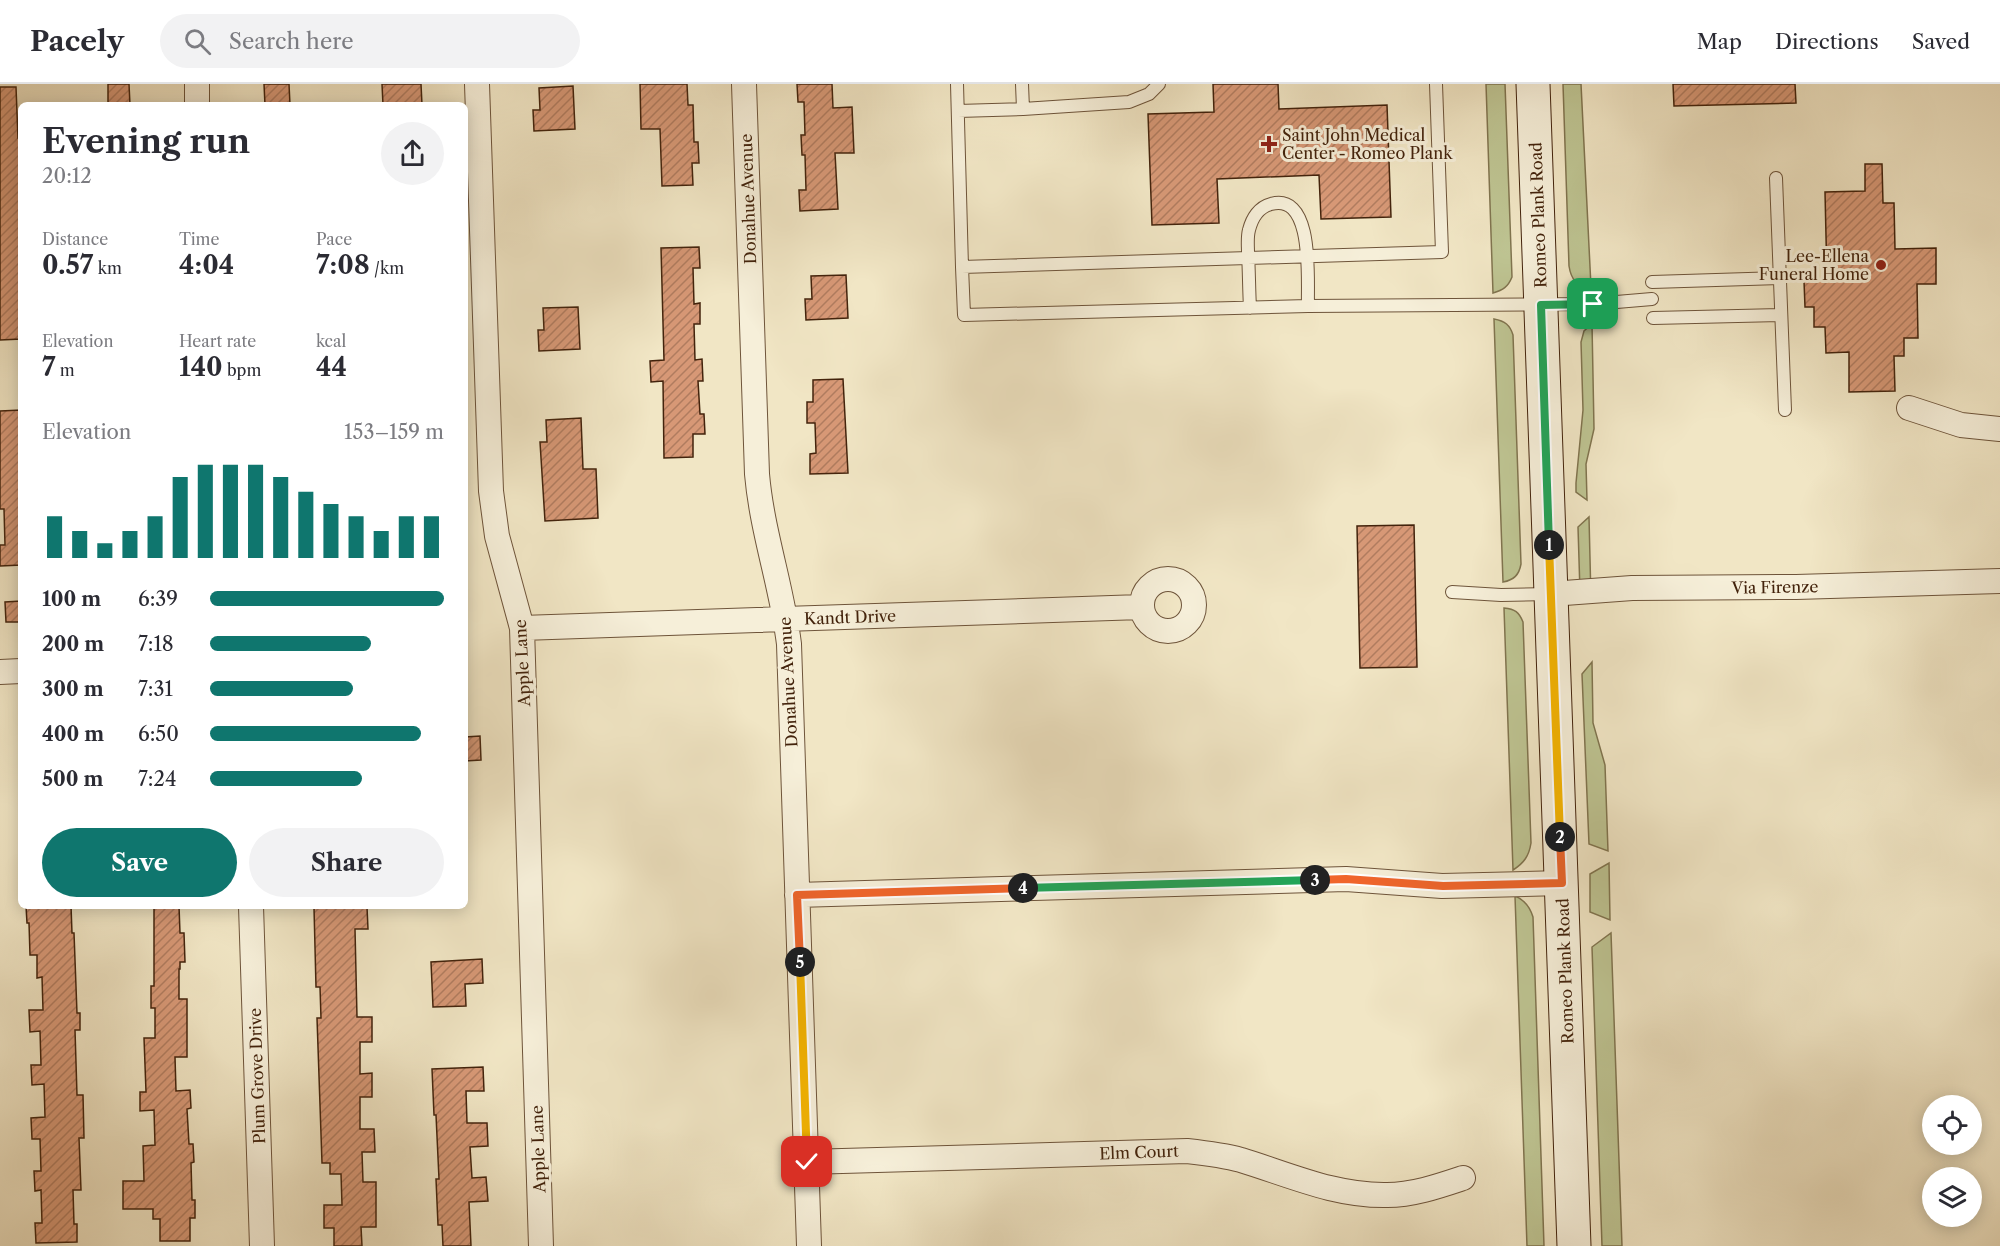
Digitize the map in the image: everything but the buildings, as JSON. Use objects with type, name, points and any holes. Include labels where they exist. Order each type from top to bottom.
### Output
[{"type":"main road","name":"Romeo Plank Road","points":[[1533,84],[1574,1246]]},
{"type":"street","points":[[197,84],[197,102]]},
{"type":"street","name":"Apple Lane","points":[[477,84],[475,352],[493,515],[522,628],[541,1246]]},
{"type":"street","name":"Donahue Avenue","points":[[744,84],[759,492],[763,520],[778,577],[789,644],[809,1246]]},
{"type":"street","points":[[1909,408],[1961,425],[2000,429]]},
{"type":"street","name":"Via Firenze","points":[[1551,594],[1632,588],[1796,587],[2000,581]]},
{"type":"street","name":"Kandt Drive","points":[[522,628],[1142,607]]},
{"type":"street","points":[[0,672],[18,671]]},
{"type":"street","points":[[797,895],[1346,879],[1433,886],[1562,883]]},
{"type":"street","name":"Plum Grove Drive","points":[[251,909],[262,1246]]},
{"type":"street","name":"Elm Court","points":[[807,1162],[1187,1150],[1239,1159],[1306,1182],[1335,1190],[1364,1194],[1389,1195],[1416,1191],[1463,1178]]},
{"type":"lane","points":[[957,84],[964,315],[1308,306],[1593,304],[1653,299]]},
{"type":"lane","points":[[1022,84],[1023,109]]},
{"type":"lane","points":[[958,111],[1129,102],[1149,94],[1159,84]]},
{"type":"lane","points":[[962,267],[1442,252],[1436,84]]},
{"type":"lane","points":[[1776,178],[1785,410]]},
{"type":"lane","points":[[1250,308],[1248,232],[1253,218],[1264,206],[1276,202],[1288,205],[1299,216],[1305,230],[1308,306]]},
{"type":"lane","points":[[1652,282],[1780,278]]},
{"type":"lane","points":[[1653,318],[1781,315]]},
{"type":"lane","points":[[1452,592],[1501,595],[1551,594]]},
{"type":"green space","points":[[1486,84],[1505,84],[1512,277],[1505,288],[1493,293]]},
{"type":"green space","points":[[1563,84],[1581,84],[1591,287],[1575,281],[1569,266]]},
{"type":"green space","points":[[1494,319],[1506,324],[1513,335],[1521,564],[1515,576],[1503,582]]},
{"type":"green space","points":[[1592,324],[1594,429],[1586,464],[1587,500],[1576,492],[1576,483],[1583,410],[1581,342],[1584,331]]},
{"type":"green space","points":[[1589,517],[1591,600],[1580,592],[1578,527]]},
{"type":"green space","points":[[1504,608],[1516,612],[1523,622],[1531,843],[1525,859],[1513,870]]},
{"type":"green space","points":[[1592,662],[1593,723],[1605,765],[1608,851],[1589,844],[1582,674]]},
{"type":"green space","points":[[1609,863],[1610,920],[1590,912],[1590,874]]},
{"type":"green space","points":[[1515,896],[1527,904],[1533,917],[1544,1246],[1527,1246]]},
{"type":"green space","points":[[1611,933],[1622,1246],[1602,1246],[1592,947]]},
{"type":"place","name":"Saint John Medical Center - Romeo Plank","points":[[1269,144]]},
{"type":"place","name":"Lee-Ellena Funeral Home","points":[[1881,265]]},
{"type":"route","points":[[807,1162],[797,895],[1346,879],[1443,886],[1562,883],[1541,305],[1593,304]]}]
